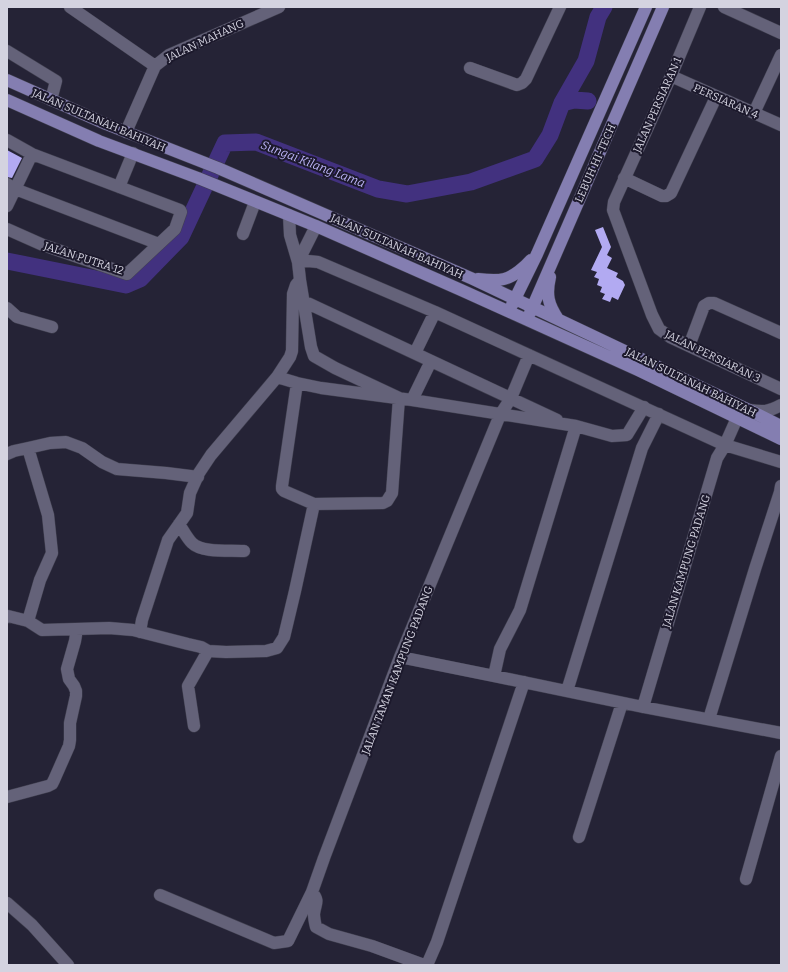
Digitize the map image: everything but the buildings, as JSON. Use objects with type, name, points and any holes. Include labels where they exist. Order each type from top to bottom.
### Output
[{"type":"main road","name":"LEBUH HI-TECH","points":[[509,312],[537,254],[646,7]]},
{"type":"main road","name":"LEBUH HI-TECH","points":[[527,320],[663,7]]},
{"type":"main road","name":"JALAN SULTANAH BAHIYAH","points":[[7,80],[126,132],[212,166],[473,279],[781,426]]},
{"type":"main road","name":"JALAN SULTANAH BAHIYAH","points":[[7,100],[99,141],[198,178],[316,226],[638,370],[781,439]]},
{"type":"main road","points":[[473,279],[506,279],[528,263],[537,254]]},
{"type":"main road","points":[[552,261],[548,283],[548,298],[558,319]]},
{"type":"street","points":[[70,7],[155,66]]},
{"type":"street","name":"JALAN MAHANG","points":[[126,132],[155,66],[169,56],[279,7]]},
{"type":"street","points":[[470,68],[517,85],[522,83],[526,79],[560,7]]},
{"type":"street","name":"JALAN PERSIARAN 1","points":[[614,202],[671,76],[700,7]]},
{"type":"street","points":[[724,7],[781,33]]},
{"type":"street","points":[[7,51],[56,81],[51,100]]},
{"type":"street","points":[[754,114],[781,54]]},
{"type":"street","name":"PERSIARAN 4","points":[[671,76],[781,125]]},
{"type":"street","points":[[624,178],[662,196],[666,196],[670,193],[716,97]]},
{"type":"street","points":[[7,140],[32,154],[119,187],[133,153]]},
{"type":"street","points":[[7,206],[11,187],[32,154]]},
{"type":"street","points":[[11,187],[159,244]]},
{"type":"street","name":"JALAN PUTRA 12","points":[[7,229],[43,245],[127,274],[176,229],[181,212],[180,210],[119,187]]},
{"type":"street","points":[[244,234],[255,202]]},
{"type":"street","name":"JALAN PERSIARAN 3","points":[[614,202],[613,210],[652,315],[659,329],[670,337],[781,389]]},
{"type":"street","points":[[288,215],[290,235],[298,262],[303,301],[311,348],[314,356],[335,368],[399,398]]},
{"type":"street","points":[[298,262],[316,226]]},
{"type":"street","points":[[298,262],[318,262],[436,312],[725,444],[781,462]]},
{"type":"street","points":[[140,632],[142,620],[168,540],[187,513],[190,493],[198,477],[211,455],[277,377],[290,357],[292,351],[293,294],[296,285],[300,280]]},
{"type":"street","points":[[303,301],[573,426]]},
{"type":"street","points":[[689,346],[704,306],[709,303],[781,333]]},
{"type":"street","points":[[7,308],[17,317],[52,327]]},
{"type":"street","points":[[415,353],[436,312]]},
{"type":"street","name":"JALAN TAMAN KAMPUNG PADANG","points":[[424,965],[372,946],[329,934],[316,928],[314,914],[317,903],[316,897],[312,892],[400,657],[500,415],[511,398],[528,355]]},
{"type":"street","points":[[412,400],[431,361]]},
{"type":"street","points":[[277,377],[321,388],[399,398],[573,426],[612,436],[627,435],[644,407]]},
{"type":"street","points":[[297,383],[282,489],[314,504],[383,503],[387,501],[393,490],[399,398]]},
{"type":"street","points":[[749,410],[762,412],[768,411],[781,404]]},
{"type":"street","points":[[567,691],[642,448],[659,414]]},
{"type":"street","name":"JALAN KAMPUNG PADANG","points":[[643,707],[717,458],[737,418]]},
{"type":"street","points":[[494,676],[500,649],[520,610],[573,426]]},
{"type":"street","points":[[7,454],[50,443],[66,442],[82,448],[102,462],[117,470],[166,473],[198,477]]},
{"type":"street","points":[[28,448],[48,515],[52,553],[40,580],[28,622]]},
{"type":"street","points":[[709,719],[781,486]]},
{"type":"street","points":[[7,617],[8,616],[28,622],[42,630],[109,628],[133,630],[201,647],[208,651],[266,651],[277,648],[284,637],[314,504]]},
{"type":"street","points":[[179,524],[192,543],[200,549],[244,551]]},
{"type":"street","points":[[7,797],[52,784],[69,746],[70,723],[76,691],[69,679],[67,669],[75,642],[76,629]]},
{"type":"street","points":[[194,726],[188,686],[208,651]]},
{"type":"street","points":[[400,657],[622,703],[781,733]]},
{"type":"street","points":[[427,965],[437,942],[524,682]]},
{"type":"street","points":[[579,837],[622,703]]},
{"type":"street","points":[[746,878],[781,756]]},
{"type":"street","points":[[160,895],[274,943],[288,941],[312,892]]},
{"type":"street","points":[[7,903],[32,926],[68,965]]},
{"type":"waterway","name":"Sungai Kilang Lama","points":[[7,261],[126,285],[140,279],[181,237],[225,143],[256,142],[378,189],[407,194],[471,182],[535,159],[550,135],[562,103],[586,61],[598,17],[604,7]]},
{"type":"waterway","name":"Sungai Kilang Lama","points":[[562,103],[574,100],[588,101]]}]
